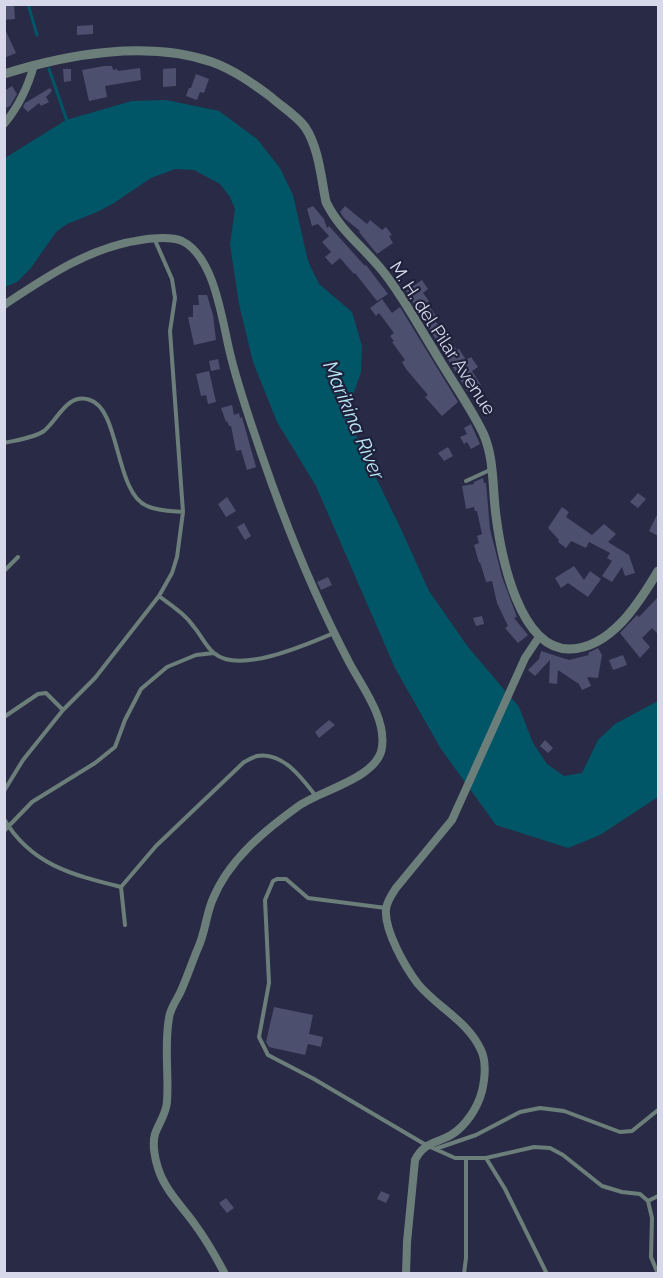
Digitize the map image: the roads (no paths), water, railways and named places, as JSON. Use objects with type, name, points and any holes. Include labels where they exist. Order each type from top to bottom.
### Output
[{"type":"street","name":"M. H. del Pilar Avenue","points":[[4,74],[34,64],[65,58],[131,51],[190,56],[211,62],[241,76],[295,116],[312,140],[330,211],[380,268],[481,429],[491,470],[500,545],[523,614],[539,637]]},
{"type":"street","points":[[4,124],[22,100],[34,64]]},
{"type":"street","points":[[4,305],[40,281],[86,256],[120,244],[154,238],[180,240],[195,249],[206,267],[218,304],[238,386],[266,469],[303,565],[334,633],[373,705],[381,728],[383,743],[381,754],[360,775],[315,795],[262,835],[230,869],[214,897],[203,937],[169,1018],[167,1106],[155,1135],[154,1144],[158,1168],[166,1187],[196,1225],[225,1274]]},
{"type":"street","points":[[406,1274],[413,1171],[419,1153],[426,1145],[454,1133],[477,1107],[485,1068],[482,1052],[474,1037],[463,1024],[418,984],[404,962],[389,930],[386,908],[396,888],[442,833],[461,803],[521,666],[539,637],[563,649],[578,649],[594,644],[612,633],[623,621],[658,571]]},
{"type":"lane","points":[[4,791],[23,760],[63,710],[95,678],[159,596],[172,573],[177,556],[183,512],[170,331],[175,298],[172,279],[154,238]]},
{"type":"lane","points":[[4,443],[43,431],[62,408],[77,400],[88,399],[97,403],[104,412],[127,479],[137,500],[145,506],[159,510],[183,512]]},
{"type":"lane","points":[[466,481],[491,470]]},
{"type":"lane","points":[[4,571],[18,557]]},
{"type":"lane","points":[[159,596],[182,612],[214,653],[224,658],[272,657],[296,650],[334,633]]},
{"type":"lane","points":[[4,831],[32,802],[95,763],[115,747],[125,720],[141,689],[167,667],[196,655],[214,653]]},
{"type":"lane","points":[[4,717],[38,694],[46,693],[63,710]]},
{"type":"lane","points":[[125,926],[121,887],[156,846],[244,762],[256,756],[280,760],[289,766],[315,795]]},
{"type":"lane","points":[[4,819],[31,852],[47,863],[69,873],[121,887]]},
{"type":"lane","points":[[386,908],[308,898],[286,879],[273,881],[265,900],[269,983],[259,1037],[268,1055],[314,1079],[426,1145],[455,1158],[486,1158],[534,1147],[550,1148],[563,1155],[602,1186],[640,1194],[648,1201],[652,1218],[651,1257],[658,1274]]},
{"type":"lane","points":[[434,1149],[476,1135],[520,1112],[540,1108],[564,1111],[620,1132],[633,1131],[658,1110]]},
{"type":"lane","points":[[464,1274],[466,1158]]},
{"type":"lane","points":[[486,1158],[505,1189],[547,1274]]},
{"type":"lane","points":[[648,1201],[658,1196]]},
{"type":"water","points":[[166,100],[219,111],[257,139],[280,168],[293,195],[308,261],[319,284],[352,312],[362,346],[361,372],[350,404],[352,425],[361,447],[429,591],[468,647],[519,707],[533,743],[547,764],[564,776],[582,773],[598,740],[615,724],[658,701],[658,797],[600,835],[568,848],[496,825],[441,749],[395,668],[316,486],[277,422],[253,362],[239,304],[230,244],[235,209],[230,197],[220,184],[194,170],[175,169],[151,178],[114,203],[67,224],[56,232],[31,268],[17,282],[5,287],[5,158],[66,120],[132,101]]},
{"type":"waterway","points":[[28,4],[37,35]]},
{"type":"waterway","points":[[49,69],[67,121]]},
{"type":"water label","name":"Marikina River","points":[[354,420]]}]
